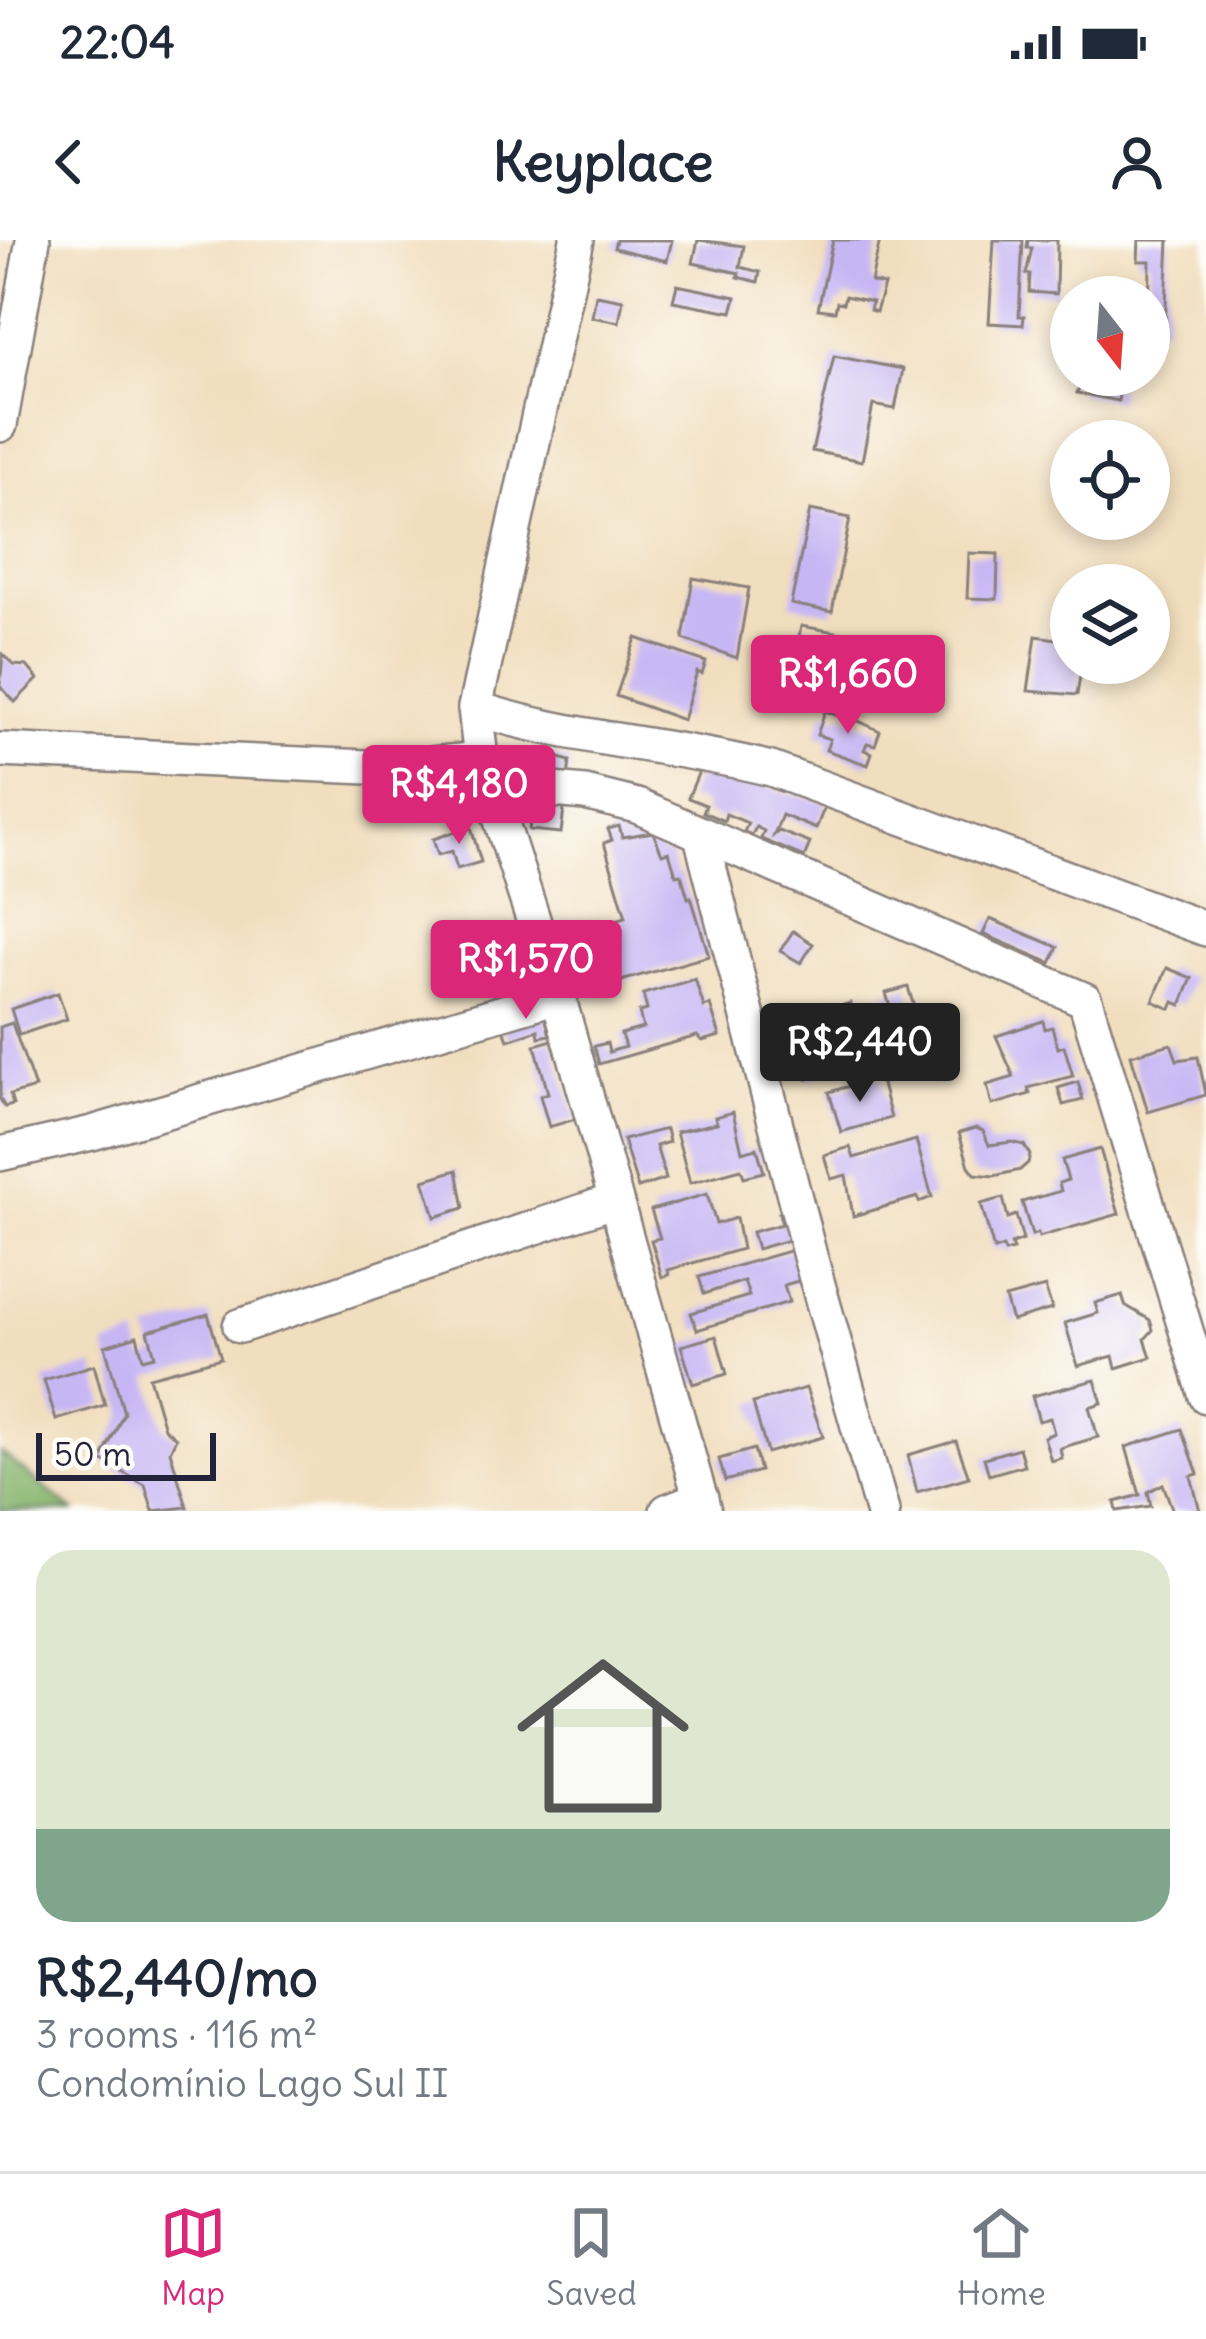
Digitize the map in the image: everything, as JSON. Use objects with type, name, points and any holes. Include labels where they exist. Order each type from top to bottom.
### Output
[{"type":"street","points":[[0,424],[33,240]]},
{"type":"street","points":[[577,240],[475,709],[485,771],[558,996],[703,1505],[667,1511]]},
{"type":"street","points":[[475,709],[616,743],[715,755],[772,769],[1206,929]]},
{"type":"street","points":[[0,750],[485,771],[610,798],[1085,1000],[1206,1396]]},
{"type":"street","points":[[701,836],[882,1511]]},
{"type":"street","points":[[0,1154],[92,1133],[558,996]]},
{"type":"street","points":[[240,1326],[614,1201]]},
{"type":"green space","points":[[0,1452],[74,1511],[0,1511]]},
{"type":"building","points":[[616,240],[672,240],[667,261],[614,248]]},
{"type":"building","points":[[698,240],[744,246],[740,267],[760,272],[758,282],[693,263]]},
{"type":"building","points":[[833,240],[880,240],[871,282],[884,285],[876,312],[870,310],[872,302],[845,296],[835,311],[818,309]]},
{"type":"building","points":[[994,240],[1023,240],[1019,316],[1024,316],[1023,325],[989,323]]},
{"type":"building","points":[[1028,240],[1057,240],[1056,276],[1050,276],[1050,294],[1029,292],[1030,274],[1026,274],[1032,248],[1027,248]]},
{"type":"building","points":[[1139,240],[1169,240],[1167,276],[1150,276],[1150,261],[1138,261]]},
{"type":"building","points":[[677,285],[736,297],[732,312],[673,301]]},
{"type":"building","points":[[596,295],[623,300],[619,322],[592,317]]},
{"type":"building","points":[[834,356],[903,369],[895,409],[873,405],[862,461],[812,451]]},
{"type":"building","points":[[810,510],[850,518],[832,612],[791,604]]},
{"type":"building","points":[[969,553],[998,554],[997,599],[967,598]]},
{"type":"building","points":[[693,578],[749,588],[737,658],[683,639]]},
{"type":"building","points":[[801,626],[870,638],[861,684],[824,677],[823,684],[791,679]]},
{"type":"building","points":[[1036,636],[1050,638],[1050,684],[1079,684],[1077,695],[1028,691]]},
{"type":"building","points":[[636,638],[706,662],[702,674],[697,672],[683,720],[616,696]]},
{"type":"building","points":[[3,654],[14,665],[27,666],[38,679],[15,702],[0,686]]},
{"type":"building","points":[[825,711],[880,731],[875,745],[867,743],[864,750],[872,753],[868,765],[826,750],[830,739],[817,735]]},
{"type":"building","points":[[533,750],[570,761],[561,833],[529,830],[536,774],[531,769]]},
{"type":"building","points":[[705,757],[777,790],[826,803],[816,829],[782,815],[774,835],[779,831],[810,843],[804,857],[761,839],[764,831],[756,827],[752,835],[744,832],[748,823],[726,814],[724,821],[703,812],[706,805],[688,798]]},
{"type":"building","points":[[619,826],[622,837],[653,832],[662,854],[669,852],[676,875],[681,874],[691,897],[709,956],[607,985],[590,927],[626,917],[604,843],[612,840],[608,829]]},
{"type":"building","points":[[471,827],[481,862],[457,869],[452,851],[438,855],[433,839]]},
{"type":"building","points":[[990,919],[1058,947],[1051,963],[983,934]]},
{"type":"building","points":[[583,928],[594,968],[573,973],[562,934]]},
{"type":"building","points":[[793,931],[813,944],[801,963],[780,951]]},
{"type":"building","points":[[1167,968],[1192,978],[1181,1005],[1174,1002],[1171,1009],[1153,1001]]},
{"type":"building","points":[[695,979],[720,1036],[702,1041],[697,1036],[599,1064],[594,1046],[607,1043],[609,1052],[625,1047],[621,1034],[643,1028],[639,1012],[647,1010],[643,994]]},
{"type":"building","points":[[908,987],[925,1043],[902,1049],[886,993]]},
{"type":"building","points":[[58,993],[67,1019],[19,1035],[11,1009]]},
{"type":"building","points":[[541,1001],[550,1035],[539,1037],[538,1030],[508,1040],[501,1019]]},
{"type":"building","points":[[850,1003],[854,1018],[859,1017],[867,1060],[807,1079],[802,1063],[818,1058],[815,1051],[805,1053],[798,1020]]},
{"type":"building","points":[[1043,1021],[1045,1029],[1052,1027],[1058,1048],[1064,1046],[1073,1076],[1028,1088],[1030,1094],[992,1105],[987,1085],[1014,1077],[996,1036]]},
{"type":"building","points":[[12,1023],[35,1088],[10,1095],[13,1105],[5,1107],[0,1099],[0,1027]]},
{"type":"building","points":[[552,1040],[576,1119],[549,1127],[540,1096],[548,1093],[535,1045]]},
{"type":"building","points":[[1171,1044],[1177,1060],[1198,1057],[1206,1095],[1148,1112],[1131,1055]]},
{"type":"building","points":[[880,1077],[891,1118],[841,1132],[829,1092]]},
{"type":"building","points":[[1078,1082],[1083,1100],[1063,1105],[1058,1088]]},
{"type":"building","points":[[733,1112],[742,1152],[757,1148],[764,1172],[744,1177],[741,1169],[690,1183],[676,1132],[717,1123],[715,1117]]},
{"type":"building","points":[[666,1129],[669,1142],[656,1146],[666,1179],[638,1188],[623,1140]]},
{"type":"building","points":[[983,1131],[989,1145],[1024,1145],[1030,1155],[1028,1163],[1020,1170],[994,1176],[975,1174],[959,1133]]},
{"type":"building","points":[[916,1140],[932,1197],[853,1216],[846,1175],[831,1179],[824,1155],[850,1147],[854,1158]]},
{"type":"building","points":[[1100,1149],[1119,1214],[1032,1235],[1022,1202],[1061,1191],[1059,1183],[1068,1180],[1062,1160]]},
{"type":"building","points":[[457,1170],[464,1208],[435,1217],[424,1180]]},
{"type":"building","points":[[707,1194],[716,1224],[736,1218],[742,1249],[668,1270],[669,1275],[662,1277],[651,1240],[660,1238],[651,1210]]},
{"type":"building","points":[[1003,1198],[1008,1218],[1016,1215],[1023,1240],[1005,1252],[1003,1247],[994,1250],[981,1204]]},
{"type":"building","points":[[791,1210],[799,1237],[757,1249],[752,1232],[782,1224],[779,1213]]},
{"type":"building","points":[[792,1250],[802,1280],[784,1285],[789,1302],[697,1330],[691,1313],[749,1296],[744,1281],[704,1294],[699,1277]]},
{"type":"building","points":[[1045,1287],[1052,1309],[1012,1321],[1005,1298]]},
{"type":"building","points":[[1122,1295],[1125,1305],[1150,1320],[1153,1330],[1145,1339],[1151,1357],[1116,1368],[1113,1356],[1078,1366],[1065,1323],[1098,1313],[1095,1303]]},
{"type":"building","points":[[208,1314],[221,1358],[149,1377],[164,1428],[176,1438],[170,1451],[187,1507],[153,1511],[145,1485],[101,1460],[124,1413],[105,1346],[137,1336],[143,1359],[155,1356],[148,1331]]},
{"type":"building","points":[[716,1336],[727,1374],[693,1384],[681,1346]]},
{"type":"building","points":[[94,1365],[105,1405],[56,1420],[44,1380]]},
{"type":"building","points":[[1095,1380],[1102,1403],[1089,1407],[1098,1437],[1060,1448],[1062,1458],[1051,1461],[1044,1437],[1054,1433],[1050,1418],[1039,1421],[1032,1396]]},
{"type":"building","points":[[806,1388],[823,1437],[767,1453],[753,1403]]},
{"type":"building","points":[[1182,1429],[1198,1474],[1191,1476],[1200,1511],[1173,1511],[1163,1484],[1148,1492],[1151,1506],[1117,1511],[1115,1502],[1140,1495],[1126,1447]]},
{"type":"building","points":[[956,1441],[969,1477],[917,1492],[908,1455]]},
{"type":"building","points":[[1019,1448],[1024,1465],[989,1475],[984,1458]]},
{"type":"building","points":[[754,1449],[760,1471],[725,1481],[719,1459]]}]
